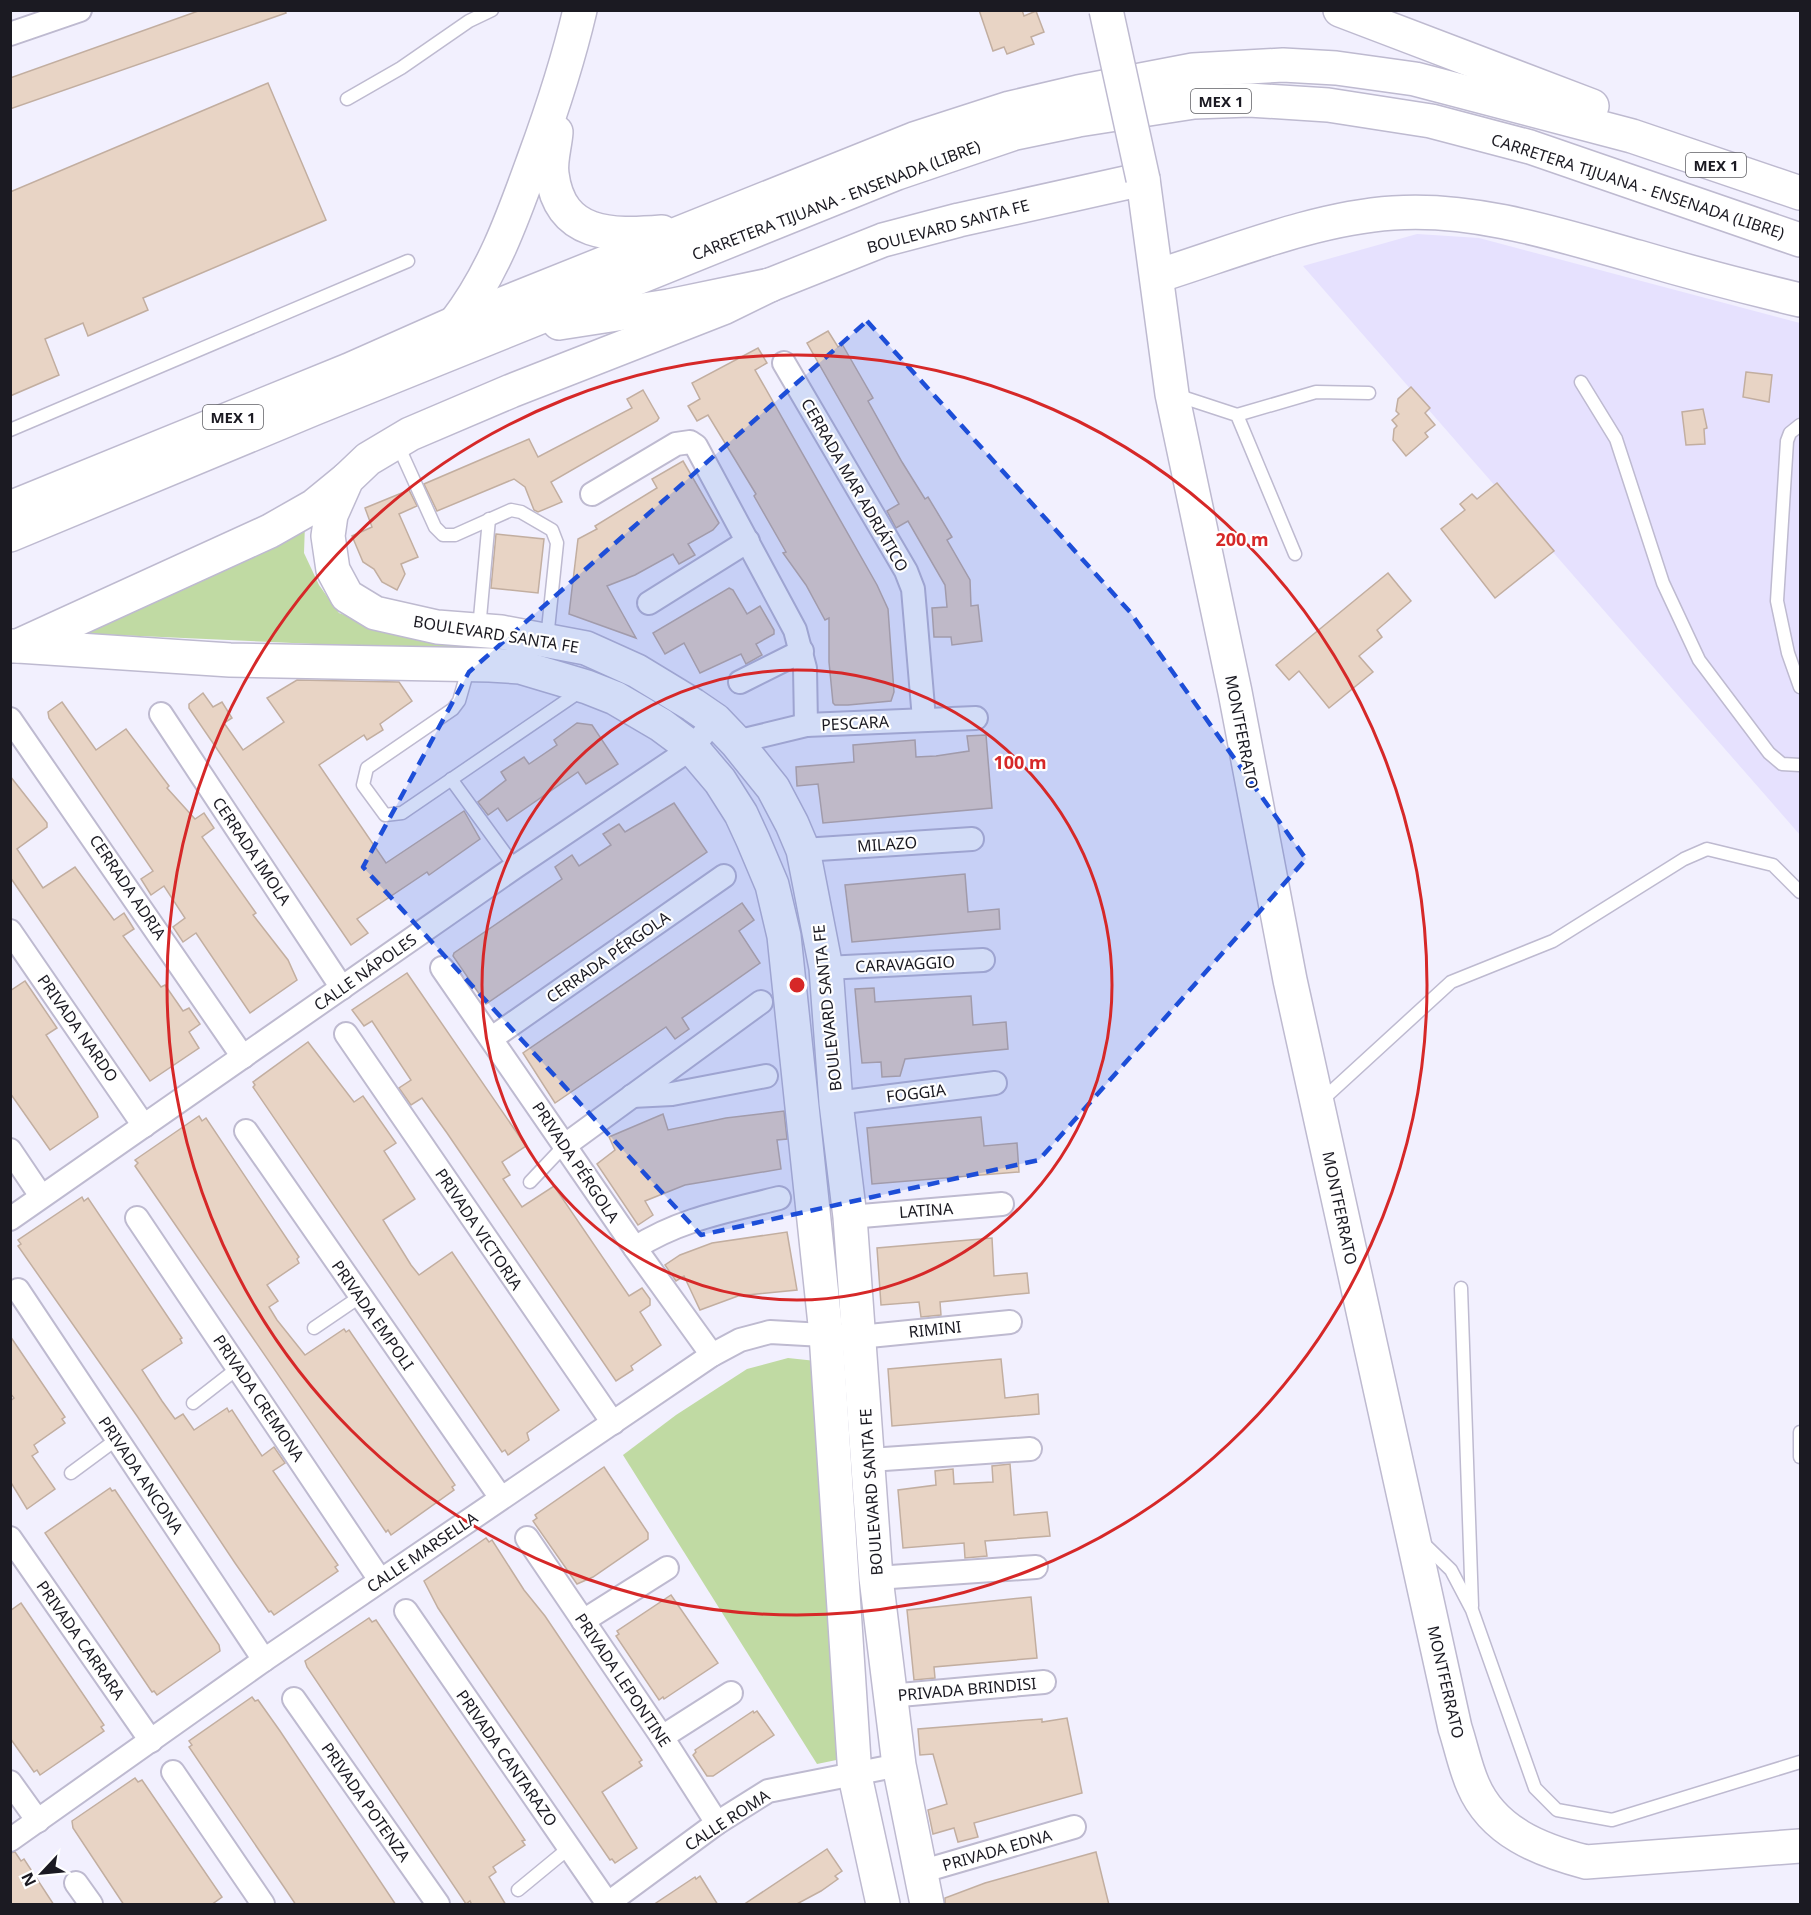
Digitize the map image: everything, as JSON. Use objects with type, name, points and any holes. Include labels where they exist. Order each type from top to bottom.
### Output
[{"type":"main road","points":[[455,323],[472,301],[505,236],[559,89],[580,10]]},
{"type":"main road","name":"MONTFERRATO","points":[[1106,10],[1143,179],[1172,394],[1318,1105],[1455,1728],[1473,1786],[1494,1817],[1521,1839],[1554,1853],[1586,1862],[1800,1846]]},
{"type":"main road","points":[[1340,10],[1597,107],[1632,136]]},
{"type":"main road","name":"CARRETERA TIJUANA - ENSENADA (LIBRE)","points":[[10,508],[349,370],[455,323],[914,138],[1010,108],[1078,92],[1193,70],[1283,66],[1336,68],[1415,79],[1632,136],[1800,193]]},
{"type":"main road","points":[[559,89],[552,172],[556,192],[565,209],[578,224],[613,234],[687,230]]},
{"type":"main road","name":"CARRETERA TIJUANA - ENSENADA (LIBRE)","points":[[10,535],[767,224],[959,151],[1015,133],[1194,102],[1249,100],[1328,105],[1431,122],[1530,147],[1800,240]]},
{"type":"main road","name":"BOULEVARD SANTA FE","points":[[927,1905],[899,1766],[876,1578],[870,1460],[850,1216],[836,1103],[826,968],[803,850],[773,788],[726,731],[637,671],[586,648],[490,631],[437,627],[375,614],[347,596],[333,570],[328,536],[331,515],[347,479],[368,459],[396,442],[511,391],[723,308],[770,285],[883,240],[959,220],[1143,179]]},
{"type":"main road","points":[[1157,276],[1344,221],[1394,213],[1435,213],[1491,220],[1574,239],[1800,300]]},
{"type":"main road","points":[[510,330],[669,306],[770,285]]},
{"type":"main road","points":[[14,646],[270,531],[314,506],[347,479]]},
{"type":"main road","name":"BOULEVARD SANTA FE","points":[[14,646],[230,660],[480,665],[520,668],[587,687],[615,698],[692,748],[720,781],[741,814],[772,885],[784,936],[826,1334],[855,1776],[883,1905]]},
{"type":"street","points":[[10,34],[80,10]]},
{"type":"street","name":"CERRADA MAR ADRIÁTICO","points":[[784,363],[906,571],[914,589],[924,719]]},
{"type":"street","points":[[592,494],[676,444],[690,442],[700,453],[795,630],[802,651],[806,725]]},
{"type":"street","points":[[649,603],[748,541]]},
{"type":"street","points":[[480,665],[490,631]]},
{"type":"street","points":[[740,682],[802,651]]},
{"type":"street","name":"CERRADA IMOLA","points":[[161,714],[342,988]]},
{"type":"street","name":"PESCARA","points":[[726,731],[806,725],[976,718]]},
{"type":"street","name":"CERRADA ADRIA","points":[[10,719],[243,1057]]},
{"type":"street","name":"CALLE NÁPOLES","points":[[10,1219],[515,867],[692,748],[726,731]]},
{"type":"street","name":"MILAZO","points":[[803,850],[972,839]]},
{"type":"street","name":"CERRADA PÉRGOLA","points":[[492,1038],[724,876]]},
{"type":"street","name":"PRIVADA NARDO","points":[[10,931],[144,1126]]},
{"type":"street","name":"CARAVAGGIO","points":[[826,968],[983,960]]},
{"type":"street","name":"PRIVADA PÉRGOLA","points":[[442,968],[635,1248],[712,1355]]},
{"type":"street","points":[[564,1146],[760,1002]]},
{"type":"street","name":"PRIVADA VICTORIA","points":[[346,1034],[613,1423]]},
{"type":"street","points":[[631,1096],[672,1094],[766,1076]]},
{"type":"street","name":"FOGGIA","points":[[836,1103],[995,1083]]},
{"type":"street","name":"PRIVADA EMPOLI","points":[[246,1131],[501,1498]]},
{"type":"street","points":[[10,1150],[41,1196]]},
{"type":"street","points":[[635,1248],[660,1232],[691,1219],[779,1198]]},
{"type":"street","name":"LATINA","points":[[850,1216],[1002,1204]]},
{"type":"street","name":"PRIVADA CREMONA","points":[[137,1218],[380,1580]]},
{"type":"street","name":"PRIVADA ANCONA","points":[[18,1290],[264,1660]]},
{"type":"street","name":"RIMINI","points":[[859,1337],[1010,1322]]},
{"type":"street","name":"CALLE MARSELLA","points":[[10,1840],[264,1660],[712,1355],[755,1334],[826,1334],[859,1337]]},
{"type":"street","points":[[870,1460],[1030,1449]]},
{"type":"street","name":"PRIVADA CARRARA","points":[[10,1538],[151,1742]]},
{"type":"street","name":"PRIVADA LEPONTINE","points":[[527,1538],[662,1737],[717,1823]]},
{"type":"street","points":[[876,1578],[1036,1567]]},
{"type":"street","points":[[583,1621],[667,1568]]},
{"type":"street","name":"PRIVADA CANTARAZO","points":[[406,1611],[608,1904]]},
{"type":"street","name":"PRIVADA BRINDISI","points":[[890,1696],[1044,1682]]},
{"type":"street","points":[[662,1737],[731,1693]]},
{"type":"street","name":"PRIVADA POTENZA","points":[[294,1699],[438,1905]]},
{"type":"street","name":"CALLE ROMA","points":[[608,1904],[717,1823],[768,1791],[899,1766]]},
{"type":"street","points":[[173,1772],[263,1905]]},
{"type":"street","points":[[10,1782],[38,1821]]},
{"type":"street","name":"PRIVADA EDNA","points":[[920,1872],[1074,1827]]},
{"type":"street","points":[[76,1883],[91,1905]]},
{"type":"lane","points":[[347,99],[401,68],[469,21],[492,10]]},
{"type":"lane","points":[[10,430],[408,261]]},
{"type":"lane","points":[[1581,382],[1616,439],[1663,583],[1700,660],[1768,753],[1782,764],[1800,765]]},
{"type":"lane","points":[[1172,394],[1237,415],[1316,392],[1369,393]]},
{"type":"lane","points":[[1237,415],[1294,554]]},
{"type":"lane","points":[[1800,425],[1790,433],[1787,441],[1777,601],[1788,653],[1800,687]]},
{"type":"lane","points":[[396,442],[438,532],[449,536],[455,535],[489,519],[516,511],[549,527],[555,534],[557,543],[546,640]]},
{"type":"lane","points":[[489,519],[490,631]]},
{"type":"lane","points":[[480,665],[453,709],[367,768],[363,785],[385,815],[395,816],[587,687]]},
{"type":"lane","points":[[451,779],[515,867]]},
{"type":"lane","points":[[1318,1105],[1451,982],[1552,941],[1684,859],[1707,849],[1773,865],[1800,892]]},
{"type":"lane","points":[[530,1182],[564,1146]]},
{"type":"lane","points":[[1461,1288],[1472,1610]]},
{"type":"lane","points":[[314,1328],[361,1296]]},
{"type":"lane","points":[[193,1403],[238,1368]]},
{"type":"lane","points":[[1800,1432],[1800,1457]]},
{"type":"lane","points":[[71,1473],[117,1439]]},
{"type":"lane","points":[[1412,1531],[1451,1570],[1472,1610],[1536,1788],[1557,1810],[1612,1820],[1800,1762]]},
{"type":"lane","points":[[518,1890],[569,1848]]},
{"type":"highlighted area","points":[[867,321],[1130,612],[1306,859],[1039,1160],[701,1235],[363,867],[469,672]]},
{"type":"shaded area","points":[[1417,234],[1479,238],[1800,323],[1800,835],[1303,266]]},
{"type":"green space","points":[[305,524],[304,553],[319,585],[339,613],[381,628],[464,642],[468,651],[95,634],[63,636]]},
{"type":"green space","points":[[788,1358],[816,1361],[851,1757],[817,1764],[623,1455],[676,1415],[747,1369]]},
{"type":"building","points":[[201,10],[285,10],[286,13],[10,109],[10,78]]},
{"type":"building","points":[[979,10],[1022,10],[1024,16],[1036,11],[1044,32],[1031,37],[1034,44],[1007,54],[1004,47],[993,51]]},
{"type":"building","points":[[268,83],[326,220],[143,298],[148,310],[88,336],[83,323],[45,339],[59,375],[10,396],[10,192]]},
{"type":"building","points":[[828,331],[838,347],[842,344],[873,398],[868,401],[902,462],[925,499],[928,497],[952,537],[947,540],[970,580],[971,606],[978,605],[982,641],[952,645],[951,637],[934,637],[932,608],[947,607],[945,585],[908,521],[896,528],[887,511],[899,504],[807,343]]},
{"type":"building","points":[[758,348],[767,363],[755,370],[877,585],[888,609],[894,692],[891,701],[848,705],[833,703],[829,662],[829,618],[825,620],[806,585],[783,553],[786,552],[754,496],[756,494],[708,415],[697,421],[688,406],[700,399],[692,383]]},
{"type":"building","points":[[1746,372],[1772,375],[1769,402],[1743,397]]},
{"type":"building","points":[[1411,387],[1430,408],[1425,413],[1435,425],[1425,433],[1428,437],[1406,456],[1393,440],[1394,429],[1397,426],[1392,420],[1399,414],[1396,411],[1398,399]]},
{"type":"building","points":[[643,390],[659,418],[657,421],[551,482],[562,502],[538,512],[534,510],[525,487],[514,479],[437,511],[424,484],[529,439],[538,457],[632,408],[627,399]]},
{"type":"building","points":[[1703,409],[1707,428],[1704,429],[1705,444],[1686,445],[1682,412]]},
{"type":"building","points":[[683,461],[719,523],[713,530],[688,544],[695,555],[679,564],[673,554],[635,575],[607,586],[636,638],[569,614],[578,539],[597,529],[595,526],[657,488],[652,479]]},
{"type":"building","points":[[1497,483],[1554,551],[1495,598],[1441,529],[1465,510],[1460,504],[1472,494],[1477,499]]},
{"type":"building","points":[[409,490],[417,506],[399,514],[418,557],[401,564],[405,574],[397,590],[382,582],[374,569],[363,562],[352,536],[372,527],[365,508]]},
{"type":"building","points":[[496,534],[544,539],[538,593],[491,588]]},
{"type":"building","points":[[1388,573],[1411,601],[1377,630],[1382,637],[1359,656],[1373,672],[1329,708],[1299,671],[1289,680],[1276,665]]},
{"type":"building","points":[[729,588],[733,590],[747,614],[760,606],[774,630],[774,634],[756,644],[762,655],[746,664],[741,654],[700,673],[684,643],[665,654],[653,633]]},
{"type":"building","points":[[297,680],[399,682],[412,701],[380,724],[383,730],[367,740],[364,735],[319,765],[386,863],[464,811],[480,839],[429,875],[427,872],[357,919],[368,933],[351,945],[189,708],[189,704],[203,693],[213,707],[222,702],[232,718],[224,723],[243,750],[284,722],[267,698]]},
{"type":"building","points":[[62,702],[96,750],[126,729],[169,786],[167,788],[195,819],[204,813],[214,828],[202,837],[256,913],[253,915],[288,960],[297,980],[250,1013],[196,933],[183,942],[173,927],[185,918],[164,886],[151,895],[141,879],[153,871],[49,718],[48,712]]},
{"type":"building","points":[[577,723],[592,725],[618,764],[586,784],[578,772],[507,821],[498,808],[488,815],[478,802],[506,780],[501,772],[524,757],[529,764],[557,745],[554,740]]},
{"type":"building","points":[[986,735],[992,808],[823,823],[818,784],[797,786],[796,767],[854,762],[853,745],[915,740],[916,757],[936,756],[969,751],[967,736]]},
{"type":"building","points":[[10,776],[47,823],[47,827],[17,849],[43,888],[75,867],[114,920],[124,913],[134,929],[123,936],[161,987],[165,985],[183,1011],[189,1008],[200,1024],[189,1032],[199,1048],[150,1081],[10,877]]},
{"type":"building","points":[[674,803],[707,852],[486,1004],[453,956],[454,953],[562,879],[555,867],[572,855],[579,866],[611,845],[603,834],[619,824],[625,832]]},
{"type":"building","points":[[965,874],[968,912],[999,909],[1000,929],[852,942],[845,885]]},
{"type":"building","points":[[742,903],[754,920],[739,931],[760,963],[682,1018],[689,1029],[675,1039],[666,1027],[555,1103],[523,1053]]},
{"type":"building","points":[[407,973],[526,1146],[502,1162],[510,1175],[503,1179],[522,1207],[554,1186],[629,1296],[642,1288],[650,1299],[650,1305],[640,1312],[661,1345],[631,1366],[633,1370],[616,1381],[422,1098],[411,1105],[399,1088],[411,1080],[372,1021],[364,1026],[352,1010]]},
{"type":"building","points":[[25,981],[57,1028],[46,1035],[98,1117],[50,1150],[10,1093],[10,991]]},
{"type":"building","points":[[874,988],[875,1002],[971,996],[973,1025],[1006,1022],[1008,1049],[905,1059],[900,1076],[882,1077],[881,1062],[862,1063],[859,1034],[855,989]]},
{"type":"building","points":[[308,1042],[354,1102],[363,1096],[396,1143],[384,1151],[415,1199],[383,1220],[411,1265],[419,1275],[452,1252],[559,1410],[527,1433],[529,1440],[508,1455],[505,1450],[502,1452],[253,1087],[255,1085],[253,1082]]},
{"type":"building","points":[[784,1111],[787,1139],[777,1140],[781,1169],[685,1185],[645,1201],[653,1215],[638,1225],[597,1164],[615,1150],[609,1137],[663,1114],[668,1130],[726,1118]]},
{"type":"building","points":[[199,1116],[202,1121],[206,1118],[299,1257],[297,1259],[299,1263],[267,1285],[278,1301],[269,1307],[277,1320],[305,1355],[344,1329],[346,1332],[349,1330],[455,1485],[452,1487],[454,1490],[391,1535],[388,1530],[386,1532],[135,1166],[138,1163],[135,1160]]},
{"type":"building","points":[[981,1117],[984,1146],[1017,1143],[1019,1172],[872,1184],[867,1128]]},
{"type":"building","points":[[82,1197],[84,1201],[88,1198],[182,1338],[180,1339],[182,1343],[142,1370],[162,1401],[175,1419],[183,1414],[194,1430],[227,1408],[229,1412],[232,1410],[262,1456],[274,1447],[285,1463],[273,1471],[338,1565],[335,1567],[338,1571],[274,1615],[271,1611],[269,1612],[235,1563],[137,1416],[18,1246],[21,1244],[18,1240]]},
{"type":"building","points":[[787,1232],[797,1290],[738,1296],[700,1310],[684,1276],[676,1281],[665,1265],[680,1255],[712,1243]]},
{"type":"building","points":[[992,1238],[994,1276],[1027,1273],[1029,1293],[940,1302],[941,1315],[921,1317],[919,1302],[881,1305],[877,1248]]},
{"type":"building","points":[[10,1336],[65,1417],[62,1419],[65,1423],[34,1445],[38,1452],[32,1456],[55,1489],[27,1509],[10,1481],[10,1401],[14,1398],[10,1393]]},
{"type":"building","points":[[1001,1359],[1005,1398],[1038,1394],[1039,1414],[892,1426],[888,1369]]},
{"type":"building","points":[[1010,1464],[1014,1515],[1047,1512],[1050,1536],[985,1541],[987,1556],[965,1558],[964,1543],[903,1548],[898,1490],[936,1485],[935,1471],[953,1469],[954,1484],[993,1482],[992,1466]]},
{"type":"building","points":[[604,1467],[648,1533],[648,1539],[593,1577],[577,1584],[533,1521],[537,1518],[535,1515]]},
{"type":"building","points":[[110,1488],[112,1491],[115,1490],[219,1645],[220,1651],[157,1695],[154,1691],[152,1692],[45,1533]]},
{"type":"building","points":[[486,1538],[489,1542],[492,1540],[642,1760],[639,1762],[642,1766],[602,1792],[637,1848],[615,1863],[612,1859],[610,1860],[462,1644],[438,1608],[424,1581]]},
{"type":"building","points":[[671,1595],[718,1663],[664,1699],[663,1697],[659,1700],[616,1636],[619,1634],[617,1631]]},
{"type":"building","points":[[1031,1597],[1037,1658],[934,1667],[935,1678],[914,1680],[907,1610]]},
{"type":"building","points":[[21,1603],[104,1725],[101,1727],[104,1731],[40,1775],[37,1770],[34,1772],[10,1738],[10,1611]]},
{"type":"building","points":[[369,1618],[372,1622],[376,1620],[525,1840],[522,1841],[525,1845],[493,1867],[496,1872],[489,1877],[506,1905],[472,1905],[470,1901],[466,1904],[307,1667],[305,1661]]},
{"type":"building","points":[[252,1697],[255,1701],[258,1700],[280,1731],[396,1905],[296,1905],[189,1747],[192,1745],[189,1741]]},
{"type":"building","points":[[753,1711],[754,1713],[757,1711],[774,1735],[713,1776],[707,1776],[693,1755],[695,1750]]},
{"type":"building","points":[[1067,1718],[1082,1793],[974,1823],[978,1837],[958,1842],[954,1828],[933,1834],[928,1810],[947,1804],[933,1754],[920,1755],[918,1729],[1042,1719],[1042,1722]]},
{"type":"building","points":[[135,1778],[138,1782],[142,1780],[222,1897],[211,1905],[124,1905],[73,1828],[72,1821]]},
{"type":"building","points":[[827,1849],[842,1871],[835,1876],[838,1879],[821,1891],[795,1905],[743,1905]]},
{"type":"building","points":[[15,1852],[21,1861],[24,1859],[54,1905],[10,1905],[10,1853]]},
{"type":"building","points":[[1096,1852],[1109,1905],[945,1905],[945,1898],[985,1883]]},
{"type":"building","points":[[700,1876],[718,1905],[653,1905],[695,1877],[696,1879]]}]
